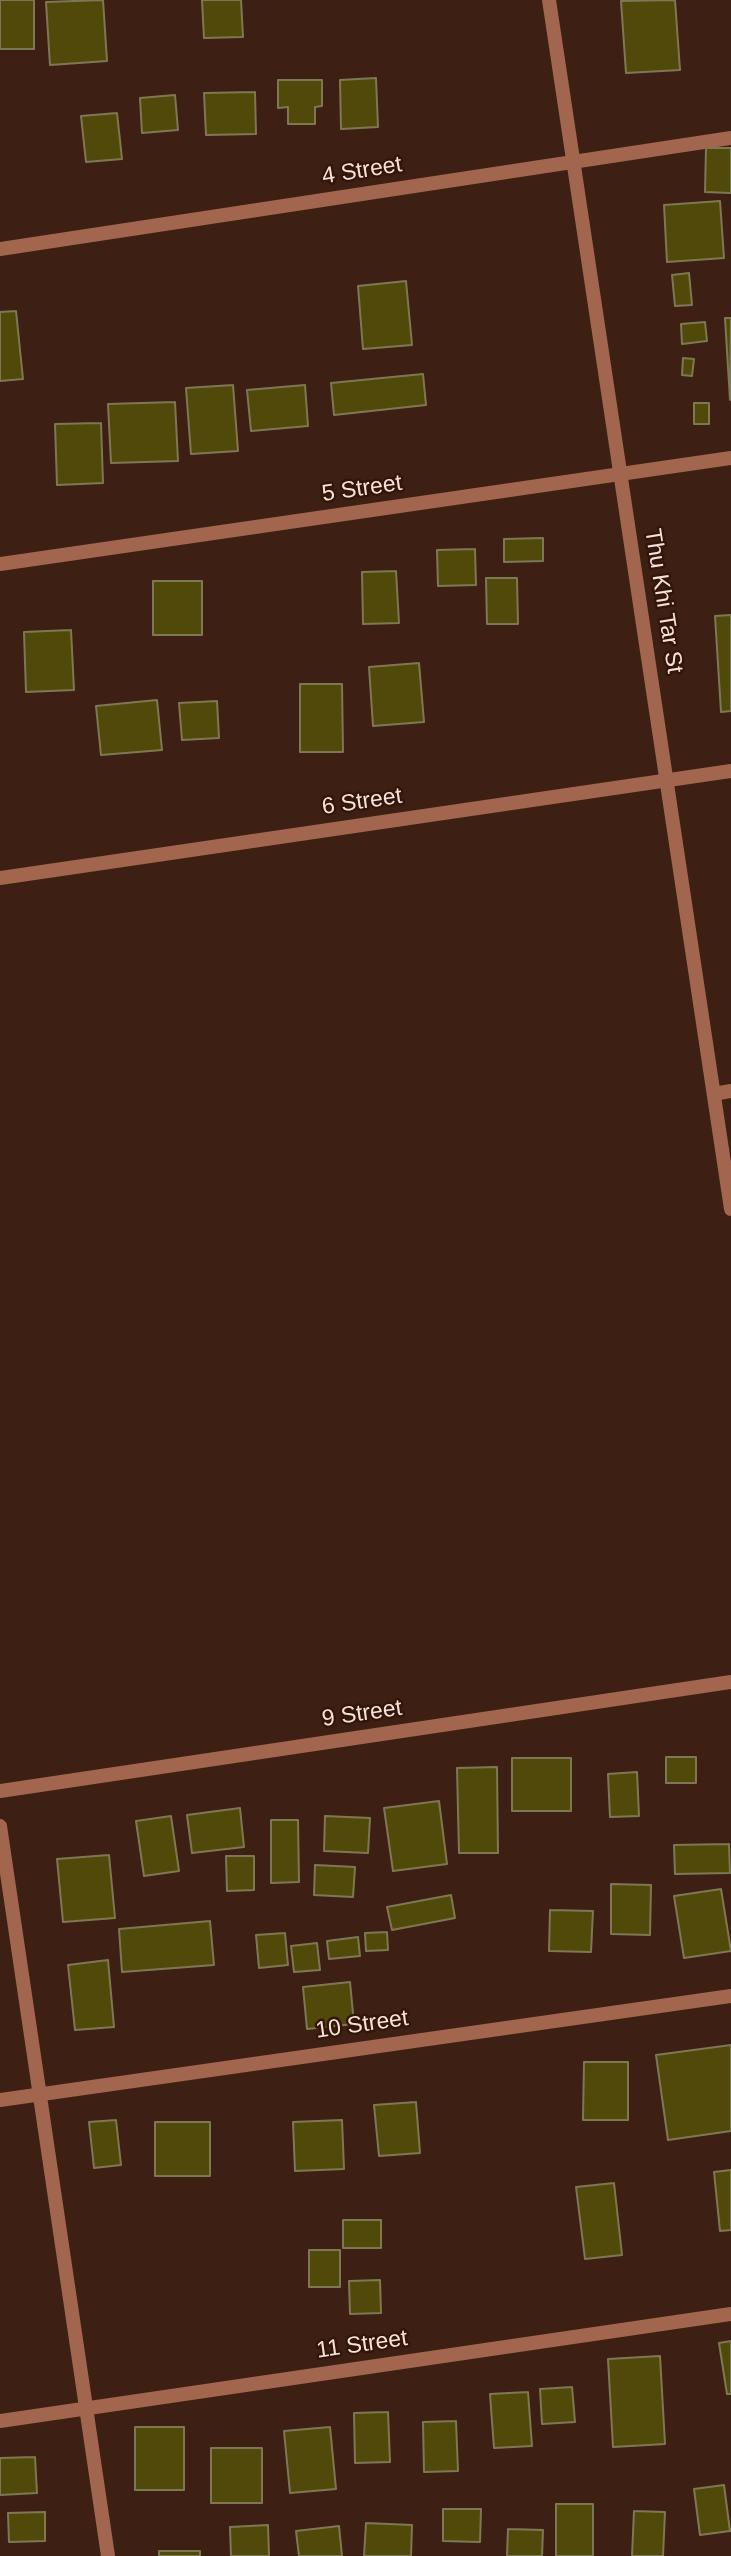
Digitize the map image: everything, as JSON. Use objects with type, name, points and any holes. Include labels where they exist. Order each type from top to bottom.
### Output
[{"type":"street","name":"Thu Khi Tar St","points":[[549,0],[731,1209]]},
{"type":"street","name":"4 Street","points":[[0,249],[731,138]]},
{"type":"street","name":"5 Street","points":[[0,564],[731,458]]},
{"type":"street","name":"6 Street","points":[[0,878],[731,771]]},
{"type":"street","points":[[713,1094],[731,1091]]},
{"type":"street","name":"9 Street","points":[[0,1791],[731,1682]]},
{"type":"street","points":[[0,1826],[108,2556]]},
{"type":"street","name":"10 Street","points":[[0,2100],[731,1996]]},
{"type":"street","name":"11 Street","points":[[0,2421],[731,2314]]},
{"type":"building","points":[[0,0],[34,0],[34,49],[0,49]]},
{"type":"building","points":[[103,0],[107,61],[50,65],[46,2]]},
{"type":"building","points":[[202,0],[241,0],[243,37],[204,38]]},
{"type":"building","points":[[675,0],[680,70],[626,73],[621,1]]},
{"type":"building","points":[[376,78],[378,127],[341,129],[340,80]]},
{"type":"building","points":[[278,80],[322,80],[322,106],[315,107],[315,124],[288,124],[288,107],[278,108]]},
{"type":"building","points":[[255,92],[256,134],[206,135],[204,93]]},
{"type":"building","points":[[175,95],[178,130],[142,133],[140,98]]},
{"type":"building","points":[[117,113],[122,159],[86,162],[81,116]]},
{"type":"building","points":[[706,148],[731,148],[731,193],[705,192]]},
{"type":"building","points":[[720,201],[724,258],[667,262],[664,205]]},
{"type":"building","points":[[689,273],[692,305],[675,306],[672,275]]},
{"type":"building","points":[[406,281],[412,345],[363,349],[358,286]]},
{"type":"building","points":[[16,311],[23,379],[0,381],[0,312]]},
{"type":"building","points":[[725,318],[731,318],[730,400]]},
{"type":"building","points":[[705,322],[707,341],[682,344],[681,324]]},
{"type":"building","points":[[683,358],[694,359],[692,376],[682,375]]},
{"type":"building","points":[[423,374],[426,405],[334,415],[331,383]]},
{"type":"building","points":[[233,385],[238,451],[191,454],[186,388]]},
{"type":"building","points":[[305,385],[308,426],[251,431],[247,390]]},
{"type":"building","points":[[175,402],[178,461],[111,463],[108,404]]},
{"type":"building","points":[[694,403],[709,403],[709,424],[694,424]]},
{"type":"building","points":[[101,423],[103,483],[57,485],[55,424]]},
{"type":"building","points":[[543,538],[543,561],[504,562],[504,539]]},
{"type":"building","points":[[475,549],[476,585],[438,586],[437,550]]},
{"type":"building","points":[[396,571],[399,623],[363,624],[362,572]]},
{"type":"building","points":[[486,578],[517,578],[518,624],[487,624]]},
{"type":"building","points":[[153,581],[202,581],[202,635],[153,635]]},
{"type":"building","points":[[731,615],[731,711],[721,712],[715,616]]},
{"type":"building","points":[[71,630],[74,690],[26,692],[24,632]]},
{"type":"building","points":[[419,663],[424,722],[373,726],[369,667]]},
{"type":"building","points":[[300,684],[342,684],[343,752],[300,752]]},
{"type":"building","points":[[157,700],[162,750],[101,755],[96,706]]},
{"type":"building","points":[[217,701],[219,738],[182,740],[179,703]]},
{"type":"building","points":[[666,1757],[696,1757],[696,1783],[666,1783]]},
{"type":"building","points":[[512,1758],[571,1758],[571,1811],[512,1811]]},
{"type":"building","points":[[497,1767],[498,1853],[459,1853],[457,1768]]},
{"type":"building","points":[[637,1772],[639,1816],[610,1817],[608,1774]]},
{"type":"building","points":[[439,1801],[447,1864],[393,1871],[384,1808]]},
{"type":"building","points":[[240,1808],[244,1847],[192,1853],[187,1815]]},
{"type":"building","points":[[171,1816],[179,1871],[144,1876],[136,1821]]},
{"type":"building","points":[[325,1816],[370,1818],[368,1853],[324,1851]]},
{"type":"building","points":[[271,1820],[298,1820],[299,1882],[271,1883]]},
{"type":"building","points":[[729,1844],[730,1873],[675,1874],[674,1845]]},
{"type":"building","points":[[109,1855],[115,1918],[63,1922],[57,1859]]},
{"type":"building","points":[[226,1856],[254,1856],[254,1890],[227,1891]]},
{"type":"building","points":[[315,1865],[355,1867],[353,1897],[314,1895]]},
{"type":"building","points":[[611,1884],[651,1885],[650,1935],[611,1934]]},
{"type":"building","points":[[721,1889],[731,1951],[684,1958],[674,1896]]},
{"type":"building","points":[[451,1895],[455,1918],[392,1930],[387,1907]]},
{"type":"building","points":[[550,1910],[593,1911],[591,1952],[549,1951]]},
{"type":"building","points":[[210,1921],[214,1965],[122,1972],[119,1929]]},
{"type":"building","points":[[387,1932],[388,1950],[366,1951],[365,1933]]},
{"type":"building","points":[[285,1933],[288,1965],[259,1968],[256,1935]]},
{"type":"building","points":[[358,1937],[360,1956],[329,1959],[327,1941]]},
{"type":"building","points":[[317,1943],[320,1970],[294,1972],[291,1946]]},
{"type":"building","points":[[108,1960],[114,2027],[75,2030],[68,1965]]},
{"type":"building","points":[[350,1982],[354,2024],[307,2029],[303,1987]]},
{"type":"building","points":[[731,2045],[731,2131],[668,2140],[656,2055]]},
{"type":"building","points":[[584,2062],[628,2062],[628,2120],[583,2120]]},
{"type":"building","points":[[416,2102],[420,2153],[379,2156],[374,2105]]},
{"type":"building","points":[[116,2120],[121,2165],[94,2168],[89,2122]]},
{"type":"building","points":[[342,2120],[344,2169],[295,2171],[293,2122]]},
{"type":"building","points":[[155,2122],[210,2122],[210,2176],[155,2176]]},
{"type":"building","points":[[731,2170],[731,2230],[720,2231],[714,2172]]},
{"type":"building","points":[[614,2183],[622,2255],[585,2259],[576,2187]]},
{"type":"building","points":[[343,2220],[381,2220],[381,2248],[343,2248]]},
{"type":"building","points":[[309,2250],[340,2250],[340,2287],[309,2287]]},
{"type":"building","points":[[380,2280],[381,2313],[350,2314],[349,2281]]},
{"type":"building","points":[[731,2341],[731,2394],[727,2394],[719,2343]]},
{"type":"building","points":[[660,2356],[665,2444],[613,2447],[608,2359]]},
{"type":"building","points":[[572,2387],[575,2422],[542,2424],[540,2389]]},
{"type":"building","points":[[528,2392],[532,2446],[494,2448],[490,2394]]},
{"type":"building","points":[[388,2412],[390,2462],[355,2463],[354,2413]]},
{"type":"building","points":[[456,2421],[458,2471],[424,2472],[423,2422]]},
{"type":"building","points":[[135,2427],[184,2427],[184,2490],[135,2490]]},
{"type":"building","points":[[330,2427],[336,2489],[290,2493],[284,2431]]},
{"type":"building","points":[[211,2448],[262,2448],[262,2503],[211,2503]]},
{"type":"building","points":[[35,2457],[37,2493],[0,2495],[0,2458]]},
{"type":"building","points":[[724,2485],[730,2531],[700,2535],[694,2489]]},
{"type":"building","points":[[556,2504],[593,2504],[593,2556],[556,2556]]},
{"type":"building","points":[[443,2509],[481,2509],[480,2542],[443,2541]]},
{"type":"building","points":[[634,2511],[665,2512],[663,2556],[632,2556]]},
{"type":"building","points":[[45,2512],[45,2541],[9,2542],[8,2513]]},
{"type":"building","points":[[366,2523],[412,2525],[411,2556],[364,2556]]},
{"type":"building","points":[[268,2525],[269,2556],[231,2556],[230,2527]]},
{"type":"building","points":[[339,2526],[342,2556],[299,2556],[296,2531]]},
{"type":"building","points":[[508,2529],[543,2530],[542,2556],[507,2556]]},
{"type":"building","points":[[159,2551],[200,2551],[200,2556],[159,2556]]}]
